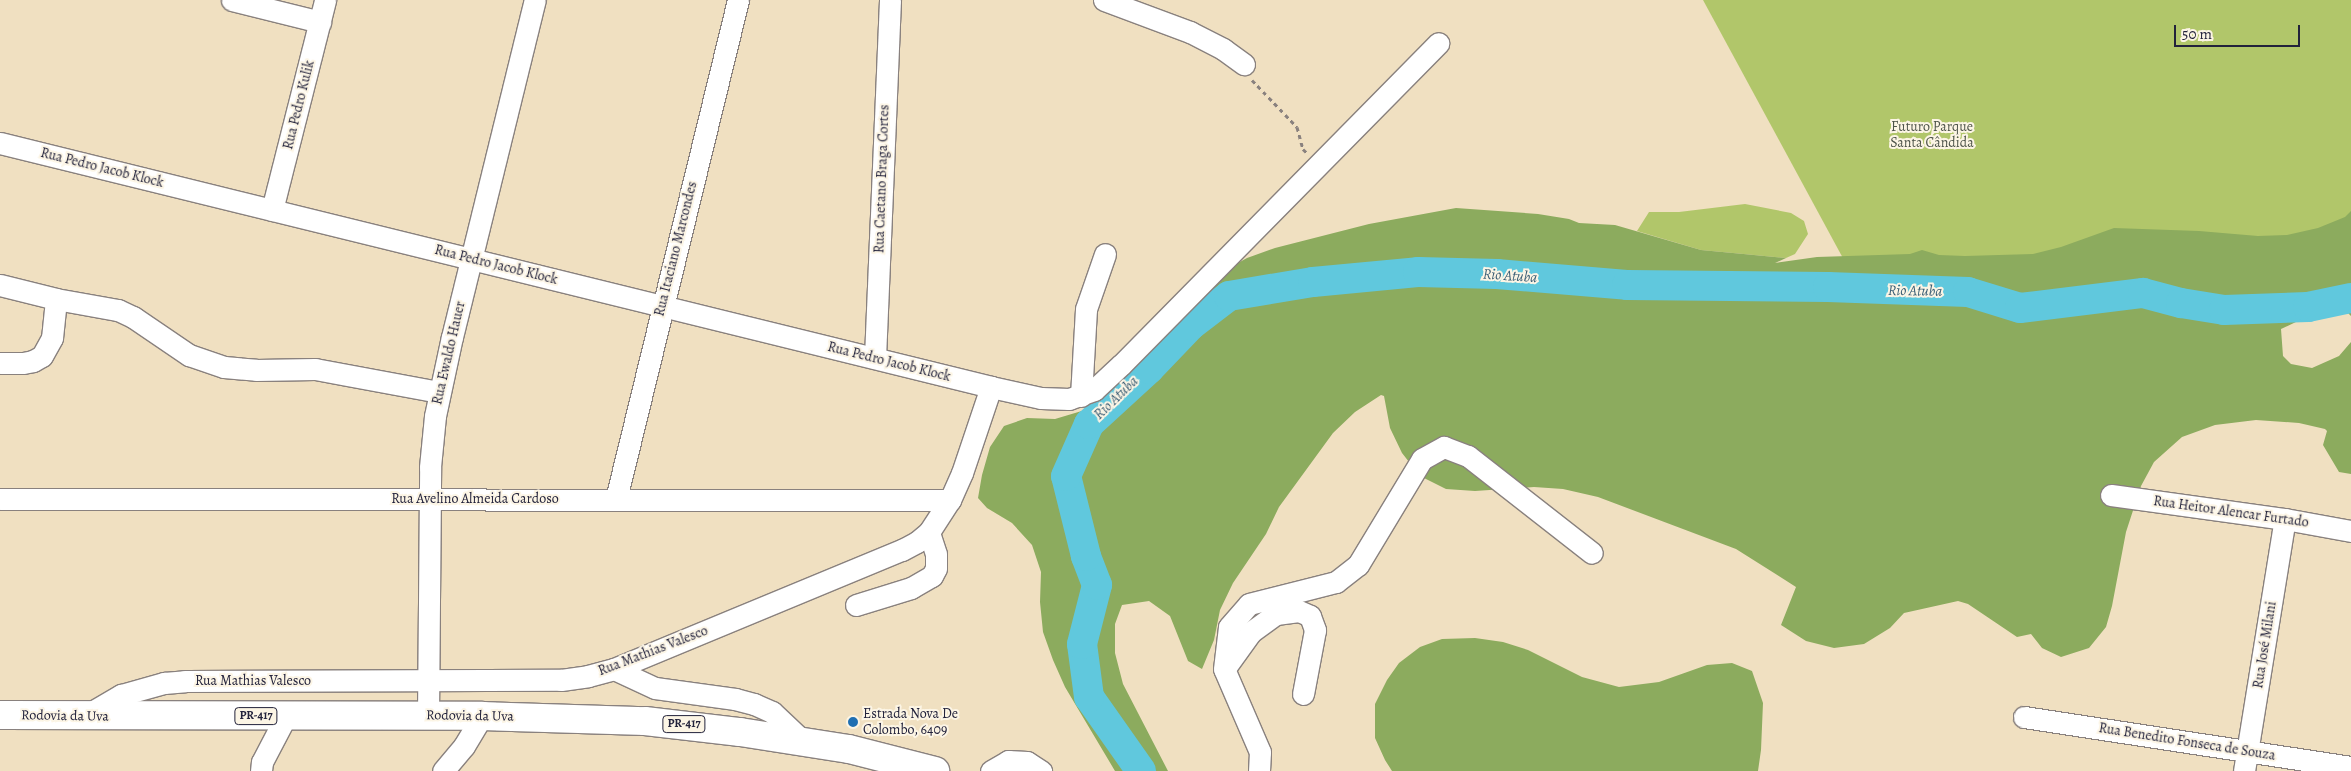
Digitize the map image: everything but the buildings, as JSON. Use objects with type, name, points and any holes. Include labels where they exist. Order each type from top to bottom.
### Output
[{"type":"highway","name":"Rodovia da Uva","points":[[0,715],[482,716],[645,721],[693,725],[853,750],[935,771]]},
{"type":"street","points":[[232,0],[320,22]]},
{"type":"street","name":"Rua Pedro Kulik","points":[[272,210],[325,0]]},
{"type":"street","name":"Rua Ewaldo Hauer","points":[[428,716],[430,499],[432,442],[439,392],[535,0]]},
{"type":"street","name":"Rua Itaciano Marcondes","points":[[616,499],[738,0]]},
{"type":"street","name":"Rua Caetano Braga Cortes","points":[[875,358],[890,0]]},
{"type":"street","points":[[1104,0],[1190,32],[1223,49],[1244,64]]},
{"type":"street","points":[[1105,254],[1086,309],[1081,396],[1094,390],[1121,365],[1320,165],[1438,43]]},
{"type":"street","name":"Rua Pedro Jacob Klock","points":[[0,143],[991,387],[1056,400],[1081,396]]},
{"type":"street","points":[[0,285],[56,299],[118,310],[133,317],[189,355],[224,367],[256,370],[315,369],[439,392]]},
{"type":"street","points":[[0,363],[23,363],[33,361],[42,356],[52,338],[56,299]]},
{"type":"street","name":"Rua Mathias Valesco","points":[[85,716],[121,695],[164,684],[185,681],[561,680],[588,676],[614,668],[902,550],[929,532],[950,500],[962,473],[991,387]]},
{"type":"street","points":[[1259,771],[1260,752],[1224,669],[1229,627],[1249,604],[1336,582],[1358,564],[1422,459],[1444,447],[1468,456],[1592,553]]},
{"type":"street","name":"Rua Heitor Alencar Furtado","points":[[2111,495],[2285,519],[2351,531]]},
{"type":"street","name":"Rua Avelino Almeida Cardoso","points":[[0,499],[950,500]]},
{"type":"street","name":"Rua José Milani","points":[[2244,771],[2249,750],[2285,519]]},
{"type":"street","points":[[856,605],[911,588],[932,576],[936,568],[936,554],[929,532]]},
{"type":"street","points":[[1224,669],[1251,632],[1276,614],[1299,611],[1310,616],[1315,630],[1303,694]]},
{"type":"street","points":[[614,668],[655,688],[734,699],[754,704],[772,712],[804,742]]},
{"type":"street","points":[[261,771],[262,762],[286,716]]},
{"type":"street","points":[[443,771],[464,746],[482,716]]},
{"type":"street","name":"Rua Benedito Fonseca de Souza","points":[[2024,717],[2351,767]]},
{"type":"street","points":[[991,771],[1008,761],[1027,762],[1041,771]]},
{"type":"path","points":[[1244,64],[1248,76],[1297,127],[1303,149],[1320,165]]},
{"type":"green space","name":"Futuro Parque Santa Cândida","points":[[1703,0],[2351,0],[2351,262],[1851,273]]},
{"type":"green space","points":[[1745,204],[1791,213],[1804,221],[1808,234],[1795,254],[1786,258],[1701,250],[1637,231],[1649,212],[1679,212]]},
{"type":"green space","points":[[1456,208],[1538,214],[1569,219],[1579,223],[1615,225],[1701,250],[1786,258],[1775,263],[1817,257],[1910,254],[1922,250],[1939,255],[1965,256],[2033,254],[2061,247],[2114,228],[2199,231],[2258,236],[2287,235],[2318,228],[2345,217],[2351,211],[2351,316],[2348,313],[2298,321],[2281,329],[2283,356],[2291,364],[2312,368],[2339,356],[2351,342],[2351,474],[2339,472],[2323,445],[2327,431],[2325,429],[2299,423],[2256,420],[2215,425],[2182,437],[2154,462],[2141,486],[2126,532],[2112,606],[2106,627],[2089,648],[2061,657],[2042,648],[2031,634],[2017,637],[1968,604],[1958,601],[1904,613],[1890,628],[1864,644],[1834,648],[1806,641],[1781,625],[1796,587],[1736,549],[1598,497],[1563,489],[1534,487],[1475,491],[1446,489],[1420,476],[1402,453],[1390,428],[1384,396],[1381,395],[1355,412],[1333,433],[1279,507],[1266,534],[1233,583],[1220,610],[1214,640],[1202,669],[1188,661],[1170,616],[1149,601],[1122,605],[1115,624],[1115,653],[1123,684],[1168,771],[1115,771],[1065,687],[1053,660],[1043,632],[1040,602],[1041,572],[1032,545],[1012,523],[987,508],[978,498],[990,447],[1004,426],[1027,418],[1055,419],[1085,410],[1130,370],[1227,269],[1247,258],[1275,248],[1369,224]]},
{"type":"green space","points":[[1475,638],[1503,642],[1528,650],[1582,677],[1619,687],[1659,682],[1707,665],[1732,663],[1752,671],[1763,703],[1758,771],[1392,771],[1375,738],[1375,704],[1387,680],[1399,663],[1420,647],[1442,639]]},
{"type":"waterway","name":"Rio Atuba","points":[[1141,771],[1089,697],[1082,644],[1097,585],[1086,556],[1066,476],[1089,424],[1149,369],[1191,325],[1229,296],[1313,282],[1418,272],[1497,274],[1627,285],[1828,287],[1968,292],[2020,308],[2143,293],[2181,303],[2224,310],[2308,307],[2351,298]]},
{"type":"place","name":"Estrada Nova De Colombo, 6409","points":[[853,722]]}]
